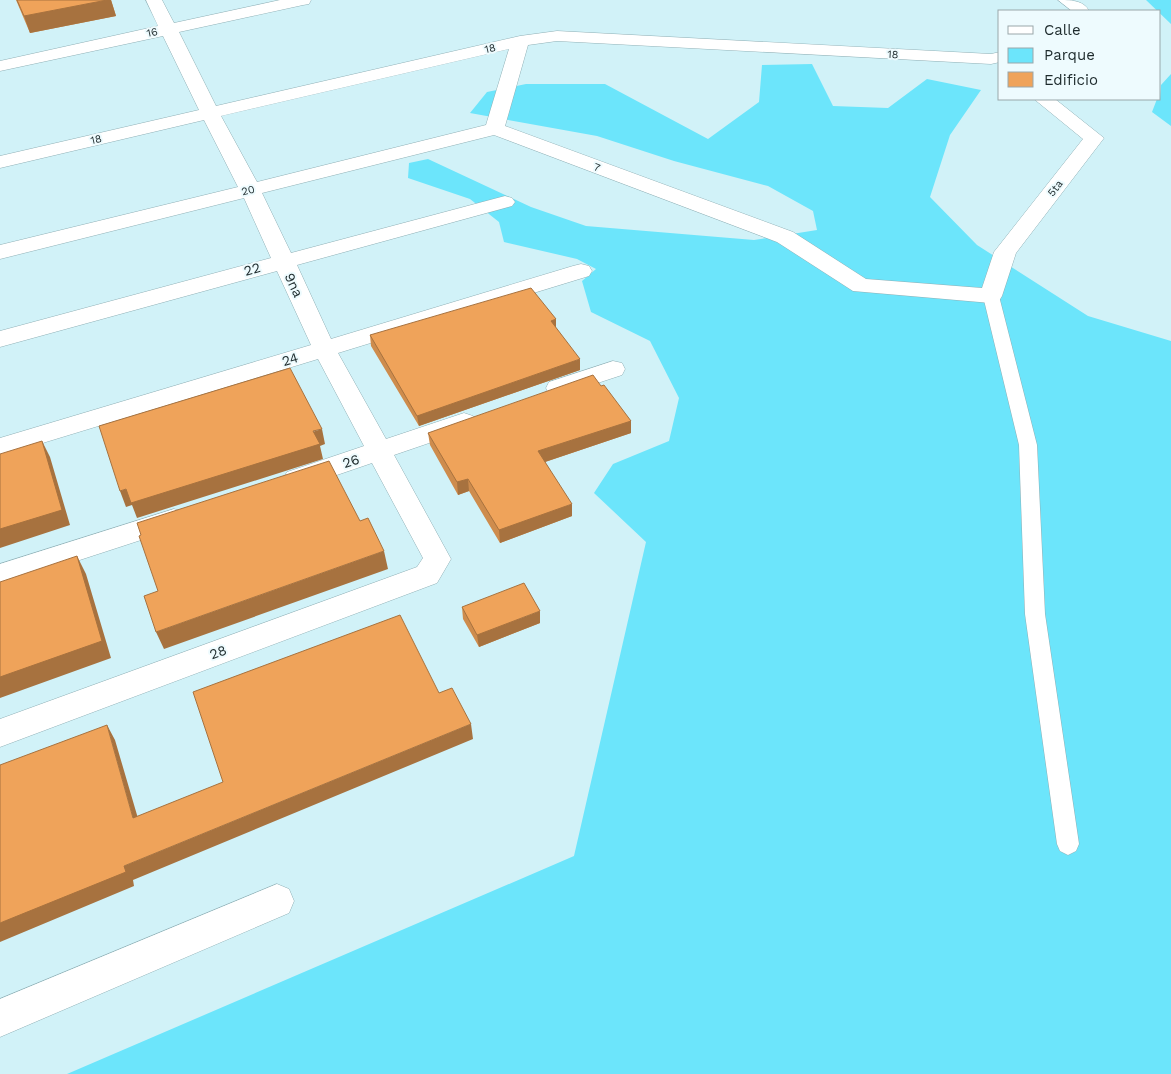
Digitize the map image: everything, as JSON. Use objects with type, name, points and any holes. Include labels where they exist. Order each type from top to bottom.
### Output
[{"type":"street","name":"9na","points":[[154,0],[209,112],[250,189],[324,348],[437,559],[434,567]]},
{"type":"street","name":"16","points":[[0,66],[303,0]]},
{"type":"street","points":[[1066,0],[1080,7],[1080,10]]},
{"type":"street","name":"18","points":[[0,162],[520,41],[557,36],[997,61]]},
{"type":"street","points":[[495,129],[520,41]]},
{"type":"street","name":"5ta","points":[[991,296],[1005,252],[1094,138],[1044,100]]},
{"type":"street","name":"20","points":[[0,252],[495,129]]},
{"type":"street","name":"7","points":[[495,129],[785,237],[861,286],[991,296]]},
{"type":"street","name":"22","points":[[0,339],[504,202]]},
{"type":"street","name":"24","points":[[0,447],[581,271]]},
{"type":"street","points":[[539,395],[613,369]]},
{"type":"street","name":"26","points":[[276,486],[380,452],[483,415]]},
{"type":"street","points":[[0,576],[200,510]]},
{"type":"street","name":"28","points":[[0,733],[427,574],[434,567]]},
{"type":"street","points":[[0,1018],[276,901]]},
{"type":"lane","points":[[991,296],[1028,445],[1035,614],[1068,844]]},
{"type":"green space","points":[[1146,0],[1171,0],[1171,24],[1161,14],[1161,10],[1156,10]]},
{"type":"green space","points":[[812,64],[833,106],[888,108],[927,79],[981,90],[950,135],[930,197],[977,245],[1088,316],[1171,341],[1171,1074],[67,1074],[574,856],[646,542],[594,493],[613,464],[669,441],[679,398],[650,341],[591,312],[582,281],[596,269],[577,259],[504,242],[499,222],[470,199],[408,178],[409,163],[428,159],[531,207],[586,226],[754,240],[817,230],[813,211],[768,186],[674,161],[597,136],[470,113],[487,92],[526,84],[605,84],[708,139],[759,102],[762,65]]},
{"type":"green space","points":[[1171,74],[1171,126],[1152,112],[1157,100],[1161,100],[1161,85]]},
{"type":"building","points":[[17,0],[107,0],[24,16]]},
{"type":"building","points":[[531,288],[556,319],[551,321],[580,359],[417,416],[370,335]]},
{"type":"building","points":[[290,368],[322,429],[313,431],[320,444],[131,503],[126,489],[120,491],[99,426]]},
{"type":"building","points":[[593,375],[601,386],[604,385],[631,421],[538,451],[572,504],[499,530],[468,479],[457,482],[428,433]]},
{"type":"building","points":[[42,441],[62,510],[0,529],[0,454]]},
{"type":"building","points":[[329,461],[360,521],[368,518],[384,551],[156,632],[144,596],[158,591],[139,536],[141,535],[137,523]]},
{"type":"building","points":[[77,556],[102,641],[0,677],[0,582]]},
{"type":"building","points":[[524,583],[540,611],[477,635],[462,607]]},
{"type":"building","points":[[400,615],[439,693],[452,688],[471,724],[124,866],[126,872],[0,923],[0,765],[107,725],[133,818],[223,782],[193,692]]}]
